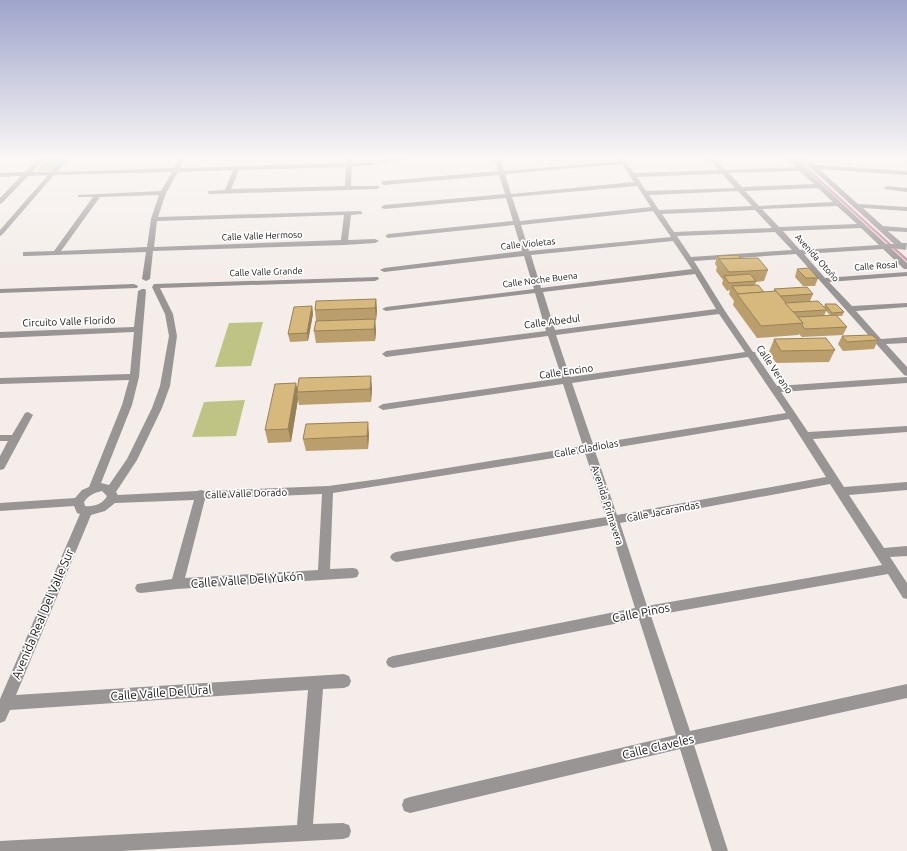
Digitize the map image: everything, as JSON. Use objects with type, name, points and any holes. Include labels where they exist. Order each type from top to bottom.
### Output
[{"type":"street","points":[[0,234],[32,198]]},
{"type":"street","points":[[56,252],[96,198]]},
{"type":"street","points":[[146,279],[154,219],[161,198]]},
{"type":"street","points":[[384,207],[489,198]]},
{"type":"street","name":"Avenida Primavera","points":[[509,198],[720,851]]},
{"type":"street","name":"Calle Verano","points":[[647,198],[842,491],[907,594]]},
{"type":"street","name":"Avenida Otoño","points":[[748,198],[778,229],[907,373]]},
{"type":"street","points":[[832,198],[862,226],[892,246],[907,252]]},
{"type":"street","points":[[848,198],[882,228],[892,246],[907,267]]},
{"type":"street","points":[[388,236],[656,211],[839,204]]},
{"type":"street","points":[[857,206],[907,209]]},
{"type":"street","points":[[344,242],[348,213]]},
{"type":"street","name":"Calle Valle Hermoso","points":[[154,219],[360,213]]},
{"type":"street","name":"Calle Violetas","points":[[384,270],[674,237],[778,229],[862,226]]},
{"type":"street","points":[[882,228],[907,230]]},
{"type":"street","name":"Calle Valle Hermoso","points":[[26,254],[375,242]]},
{"type":"street","points":[[689,259],[907,245]]},
{"type":"street","name":"Calle Noche Buena","points":[[386,309],[697,271]]},
{"type":"street","name":"Calle Rosal","points":[[823,280],[907,274]]},
{"type":"street","name":"Calle Valle Grande","points":[[138,289],[375,278]]},
{"type":"street","points":[[0,507],[82,507],[96,511],[106,506],[132,460],[157,408],[165,386],[173,336],[168,314],[156,287],[158,281],[146,279],[140,281],[138,289],[139,329],[134,377],[127,405],[94,488]]},
{"type":"street","points":[[0,291],[138,289]]},
{"type":"street","points":[[850,309],[907,305]]},
{"type":"street","name":"Calle Abedul","points":[[386,354],[721,311]]},
{"type":"street","name":"Circuito Valle Florido","points":[[0,335],[139,329]]},
{"type":"street","points":[[878,342],[907,340]]},
{"type":"street","name":"Calle Encino","points":[[383,407],[567,382],[752,354]]},
{"type":"street","points":[[0,381],[134,377]]},
{"type":"street","points":[[775,389],[907,380]]},
{"type":"street","points":[[0,466],[28,415]]},
{"type":"street","name":"Calle Gladiolas","points":[[380,483],[792,415]]},
{"type":"street","points":[[805,436],[907,429]]},
{"type":"street","points":[[0,438],[16,438]]},
{"type":"street","name":"Calle Jacarandas","points":[[396,557],[613,520],[834,479]]},
{"type":"street","name":"Calle Valle Dorado","points":[[112,495],[328,490],[380,483]]},
{"type":"street","points":[[842,491],[907,486]]},
{"type":"street","points":[[82,507],[81,497],[94,488],[104,487],[112,495]]},
{"type":"street","points":[[324,574],[328,490]]},
{"type":"street","points":[[177,584],[201,494]]},
{"type":"street","name":"Avenida Real Del Valle Sur","points":[[0,716],[82,507]]},
{"type":"street","points":[[880,553],[907,551]]},
{"type":"street","name":"Calle Pinos","points":[[393,662],[643,612],[890,569]]},
{"type":"street","name":"Calle Valle Del Yukón","points":[[141,588],[177,584],[353,573]]},
{"type":"street","name":"Calle Valle Del Ural","points":[[6,703],[344,681]]},
{"type":"street","points":[[304,834],[316,683]]},
{"type":"street","name":"Calle Claveles","points":[[410,805],[685,740],[907,691]]},
{"type":"street","points":[[0,849],[343,831]]},
{"type":"green space","points":[[263,322],[251,366],[215,367],[229,323]]},
{"type":"green space","points":[[245,400],[236,436],[192,437],[204,402]]},
{"type":"building","points":[[738,255],[741,258],[720,259],[717,256]]},
{"type":"building","points":[[758,258],[768,270],[729,272],[719,259]]},
{"type":"building","points":[[809,268],[818,278],[806,278],[797,269]]},
{"type":"building","points":[[750,274],[756,281],[729,283],[724,276]]},
{"type":"building","points":[[758,285],[764,292],[738,294],[732,286]]},
{"type":"building","points":[[807,287],[813,294],[780,296],[774,289]]},
{"type":"building","points":[[776,291],[803,323],[761,326],[737,294]]},
{"type":"building","points":[[376,299],[375,308],[315,310],[316,301]]},
{"type":"building","points":[[818,301],[827,310],[793,312],[785,303]]},
{"type":"building","points":[[825,304],[836,304],[844,312],[832,313]]},
{"type":"building","points":[[312,306],[307,333],[288,334],[294,307]]},
{"type":"building","points":[[836,315],[847,327],[805,329],[802,325],[803,323],[798,317]]},
{"type":"building","points":[[375,319],[374,329],[314,331],[316,321]]},
{"type":"building","points":[[872,335],[878,340],[847,342],[842,336]]},
{"type":"building","points":[[826,338],[835,350],[781,351],[774,339]]},
{"type":"building","points":[[371,376],[370,389],[297,392],[299,378]]},
{"type":"building","points":[[296,383],[288,429],[265,430],[275,384]]},
{"type":"building","points":[[368,422],[367,436],[303,439],[306,424]]},
{"type":"waterway","points":[[839,198],[907,260]]}]
